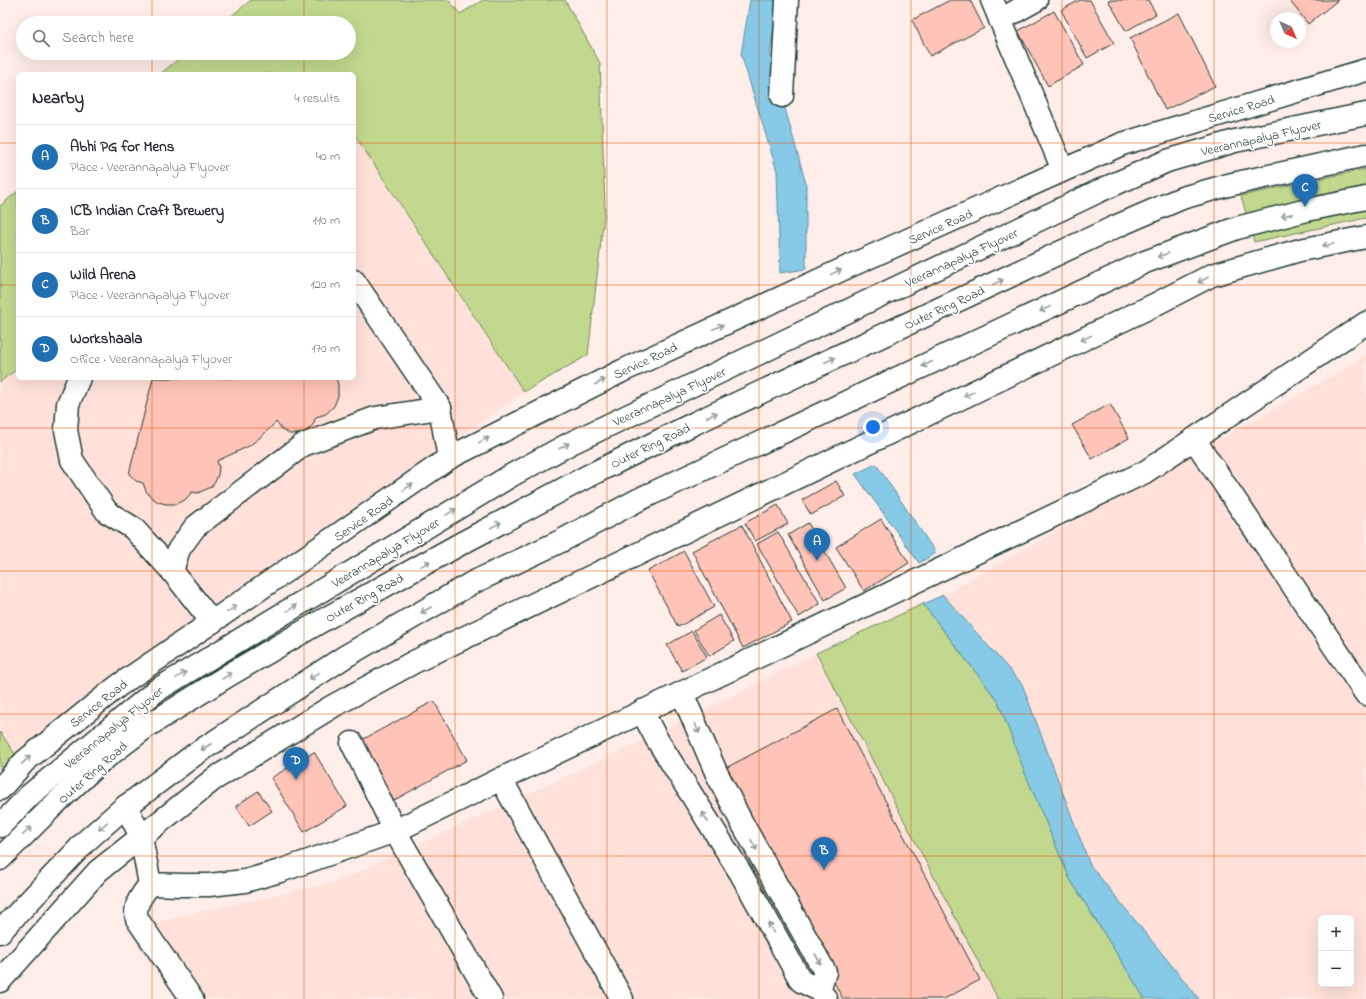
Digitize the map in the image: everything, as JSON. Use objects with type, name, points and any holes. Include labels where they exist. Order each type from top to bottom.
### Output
[{"type":"main road","points":[[782,96],[787,0]]},
{"type":"main road","points":[[1036,0],[996,10],[1063,170]]},
{"type":"main road","name":"Service Road","points":[[0,789],[25,761],[118,686],[449,458],[622,371],[859,262],[1122,144],[1366,70]]},
{"type":"main road","name":"Veerannapalya Flyover","points":[[0,826],[30,795],[157,690],[512,475],[571,442],[1099,191],[1167,161],[1235,141],[1366,114]]},
{"type":"main road","name":"Outer Ring Road","points":[[0,859],[56,803],[100,762],[146,727],[243,667],[325,619],[462,543],[590,475],[695,423],[1182,198],[1228,185],[1366,155]]},
{"type":"main road","points":[[0,932],[86,841],[126,806],[194,755],[346,656],[472,583],[561,541],[638,500],[1145,262],[1237,228],[1307,210],[1366,198]]},
{"type":"main road","points":[[0,982],[98,871],[214,779],[333,706],[414,662],[1147,308],[1212,275],[1300,250],[1366,237]]},
{"type":"main road","points":[[356,284],[440,408],[449,458]]},
{"type":"main road","points":[[150,884],[209,885],[245,881],[280,872],[395,831],[642,711],[1145,472],[1366,323]]},
{"type":"main road","points":[[78,380],[68,404],[66,430],[72,460],[107,512],[133,528],[172,571],[212,622]]},
{"type":"main road","points":[[172,571],[179,549],[195,527],[303,445],[375,418],[440,408]]},
{"type":"main road","points":[[1194,440],[1366,694]]},
{"type":"main road","points":[[642,711],[656,738],[740,872],[800,981],[822,995],[825,972],[716,772],[682,693]]},
{"type":"main road","points":[[352,743],[395,831],[491,999]]},
{"type":"main road","points":[[501,779],[622,999]]},
{"type":"main road","points":[[126,806],[141,837],[150,884],[137,903],[135,913],[137,919],[192,999]]},
{"type":"shaded area","points":[[356,137],[524,392],[188,627],[136,660],[15,754],[0,732],[0,382],[16,370],[16,380],[356,380]]},
{"type":"shaded area","points":[[1366,355],[1366,999],[1199,999],[1090,865],[1022,684],[943,595],[1338,373]]},
{"type":"shaded area","points":[[816,653],[998,999],[177,999],[126,929],[339,881],[645,740]]},
{"type":"green space","points":[[251,0],[449,0],[460,14],[483,0],[565,0],[600,63],[605,207],[588,355],[524,392],[356,137],[356,72],[162,72],[177,60],[356,60],[356,16],[232,16]]},
{"type":"green space","points":[[1366,169],[1366,218],[1254,242],[1241,196]]},
{"type":"green space","points":[[16,193],[16,370],[0,382],[0,206]]},
{"type":"green space","points":[[923,604],[998,701],[1025,773],[1070,879],[1145,999],[998,999],[816,653]]},
{"type":"green space","points":[[0,732],[15,754],[0,770]]},
{"type":"water","points":[[750,0],[778,0],[770,54],[806,184],[806,269],[780,273],[777,171],[741,54]]},
{"type":"water","points":[[876,464],[936,553],[919,563],[855,474]]},
{"type":"water","points":[[943,595],[1022,684],[1090,865],[1199,999],[1145,999],[1070,879],[1025,773],[998,701],[923,604]]},
{"type":"building","points":[[950,0],[970,0],[984,28],[930,56],[912,20]]},
{"type":"building","points":[[1080,0],[1090,0],[1114,43],[1087,58],[1061,10]]},
{"type":"building","points":[[1108,0],[1148,0],[1156,14],[1126,31]]},
{"type":"building","points":[[1289,0],[1338,0],[1308,24],[1306,21],[1306,12],[1298,12]]},
{"type":"building","points":[[1054,11],[1084,65],[1048,86],[1018,31]]},
{"type":"building","points":[[1179,13],[1215,86],[1165,110],[1130,38]]},
{"type":"building","points":[[152,380],[337,380],[338,396],[334,406],[326,414],[316,417],[313,425],[306,431],[299,434],[290,434],[282,430],[276,422],[249,446],[217,461],[219,468],[218,475],[211,487],[198,493],[192,492],[185,500],[176,504],[158,502],[146,491],[143,483],[136,481],[129,474]]},
{"type":"building","points":[[1110,404],[1129,438],[1092,459],[1072,425]]},
{"type":"building","points":[[836,481],[845,496],[811,515],[802,500]]},
{"type":"building","points":[[778,505],[788,524],[755,541],[745,523]]},
{"type":"building","points":[[881,519],[909,563],[864,591],[836,547]]},
{"type":"building","points":[[808,523],[846,588],[825,600],[788,535]]},
{"type":"building","points":[[742,525],[792,622],[743,648],[692,551]]},
{"type":"building","points":[[778,532],[820,604],[799,617],[757,544]]},
{"type":"building","points":[[684,551],[714,607],[678,627],[648,571]]},
{"type":"building","points":[[719,615],[734,641],[709,656],[694,630]]},
{"type":"building","points":[[692,631],[707,657],[682,671],[667,645]]},
{"type":"building","points":[[434,701],[467,760],[391,802],[358,742]]},
{"type":"building","points":[[837,709],[980,980],[944,999],[843,999],[722,770]]},
{"type":"building","points":[[314,752],[347,806],[304,832],[271,778]]},
{"type":"building","points":[[258,791],[272,811],[249,826],[236,806]]},
{"type":"place","name":"Wild Arena","points":[[1305,207]]},
{"type":"place","name":"Abhi PG for Mens","points":[[817,561]]},
{"type":"place","name":"Workshaala","points":[[296,780]]},
{"type":"place","name":"ICB Indian Craft Brewery","points":[[824,870]]}]
